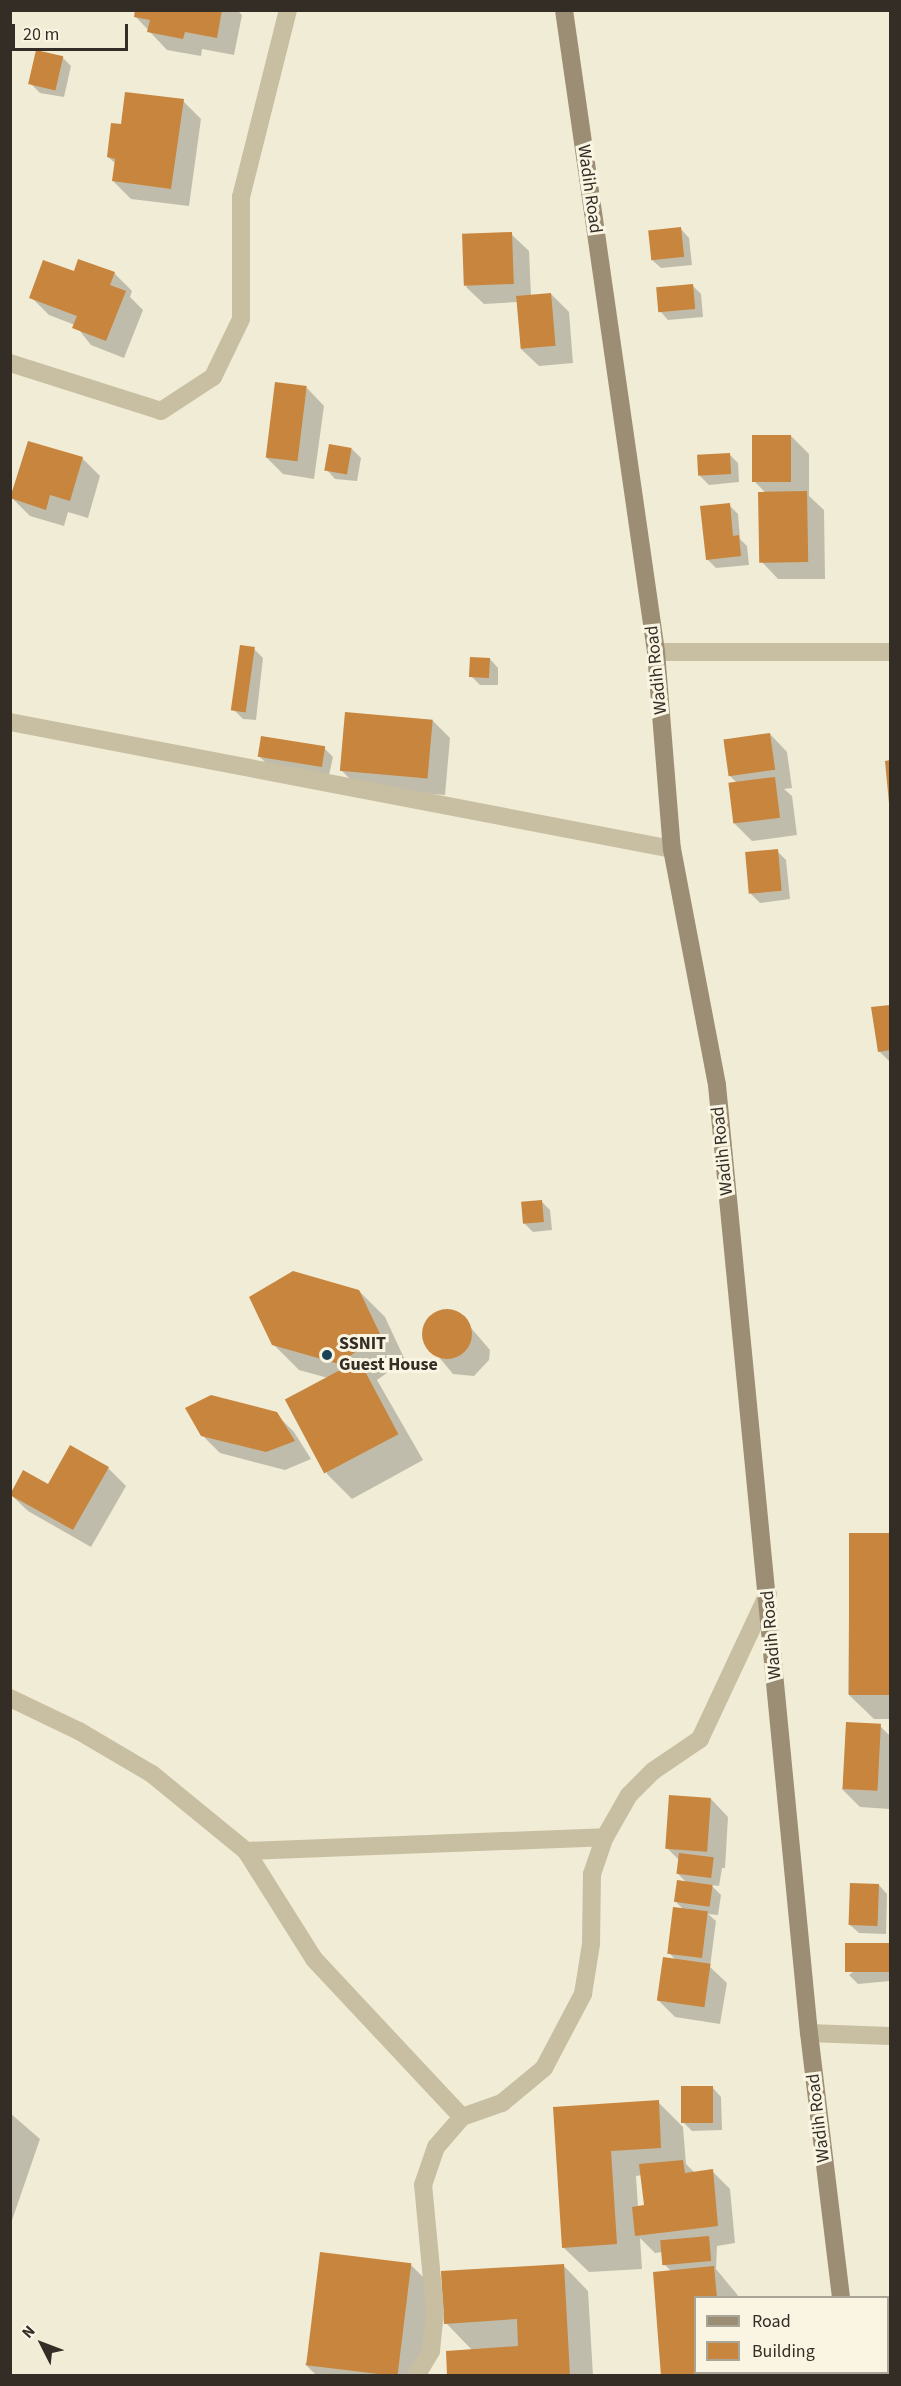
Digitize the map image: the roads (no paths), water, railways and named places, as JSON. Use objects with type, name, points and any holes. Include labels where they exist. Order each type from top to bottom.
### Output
[{"type":"street","points":[[10,363],[161,411],[213,377],[241,319],[241,197],[288,10]]},
{"type":"street","name":"Wadih Road","points":[[564,10],[656,652],[672,849],[717,1085],[810,2033],[841,2296]]},
{"type":"street","points":[[656,652],[891,652]]},
{"type":"street","points":[[10,722],[672,849]]},
{"type":"street","points":[[416,2376],[431,2351],[435,2311],[423,2186],[436,2147],[462,2117],[502,2103],[544,2068],[583,1994],[591,1944],[592,1874],[605,1837],[637,1787],[652,1771],[700,1739],[768,1594]]},
{"type":"street","points":[[10,1698],[79,1731],[152,1774],[246,1851],[314,1959],[462,2117]]},
{"type":"street","points":[[246,1851],[605,1837]]},
{"type":"street","points":[[810,2033],[891,2036]]},
{"type":"place","name":"SSNIT Guest House","points":[[327,1355]]}]
